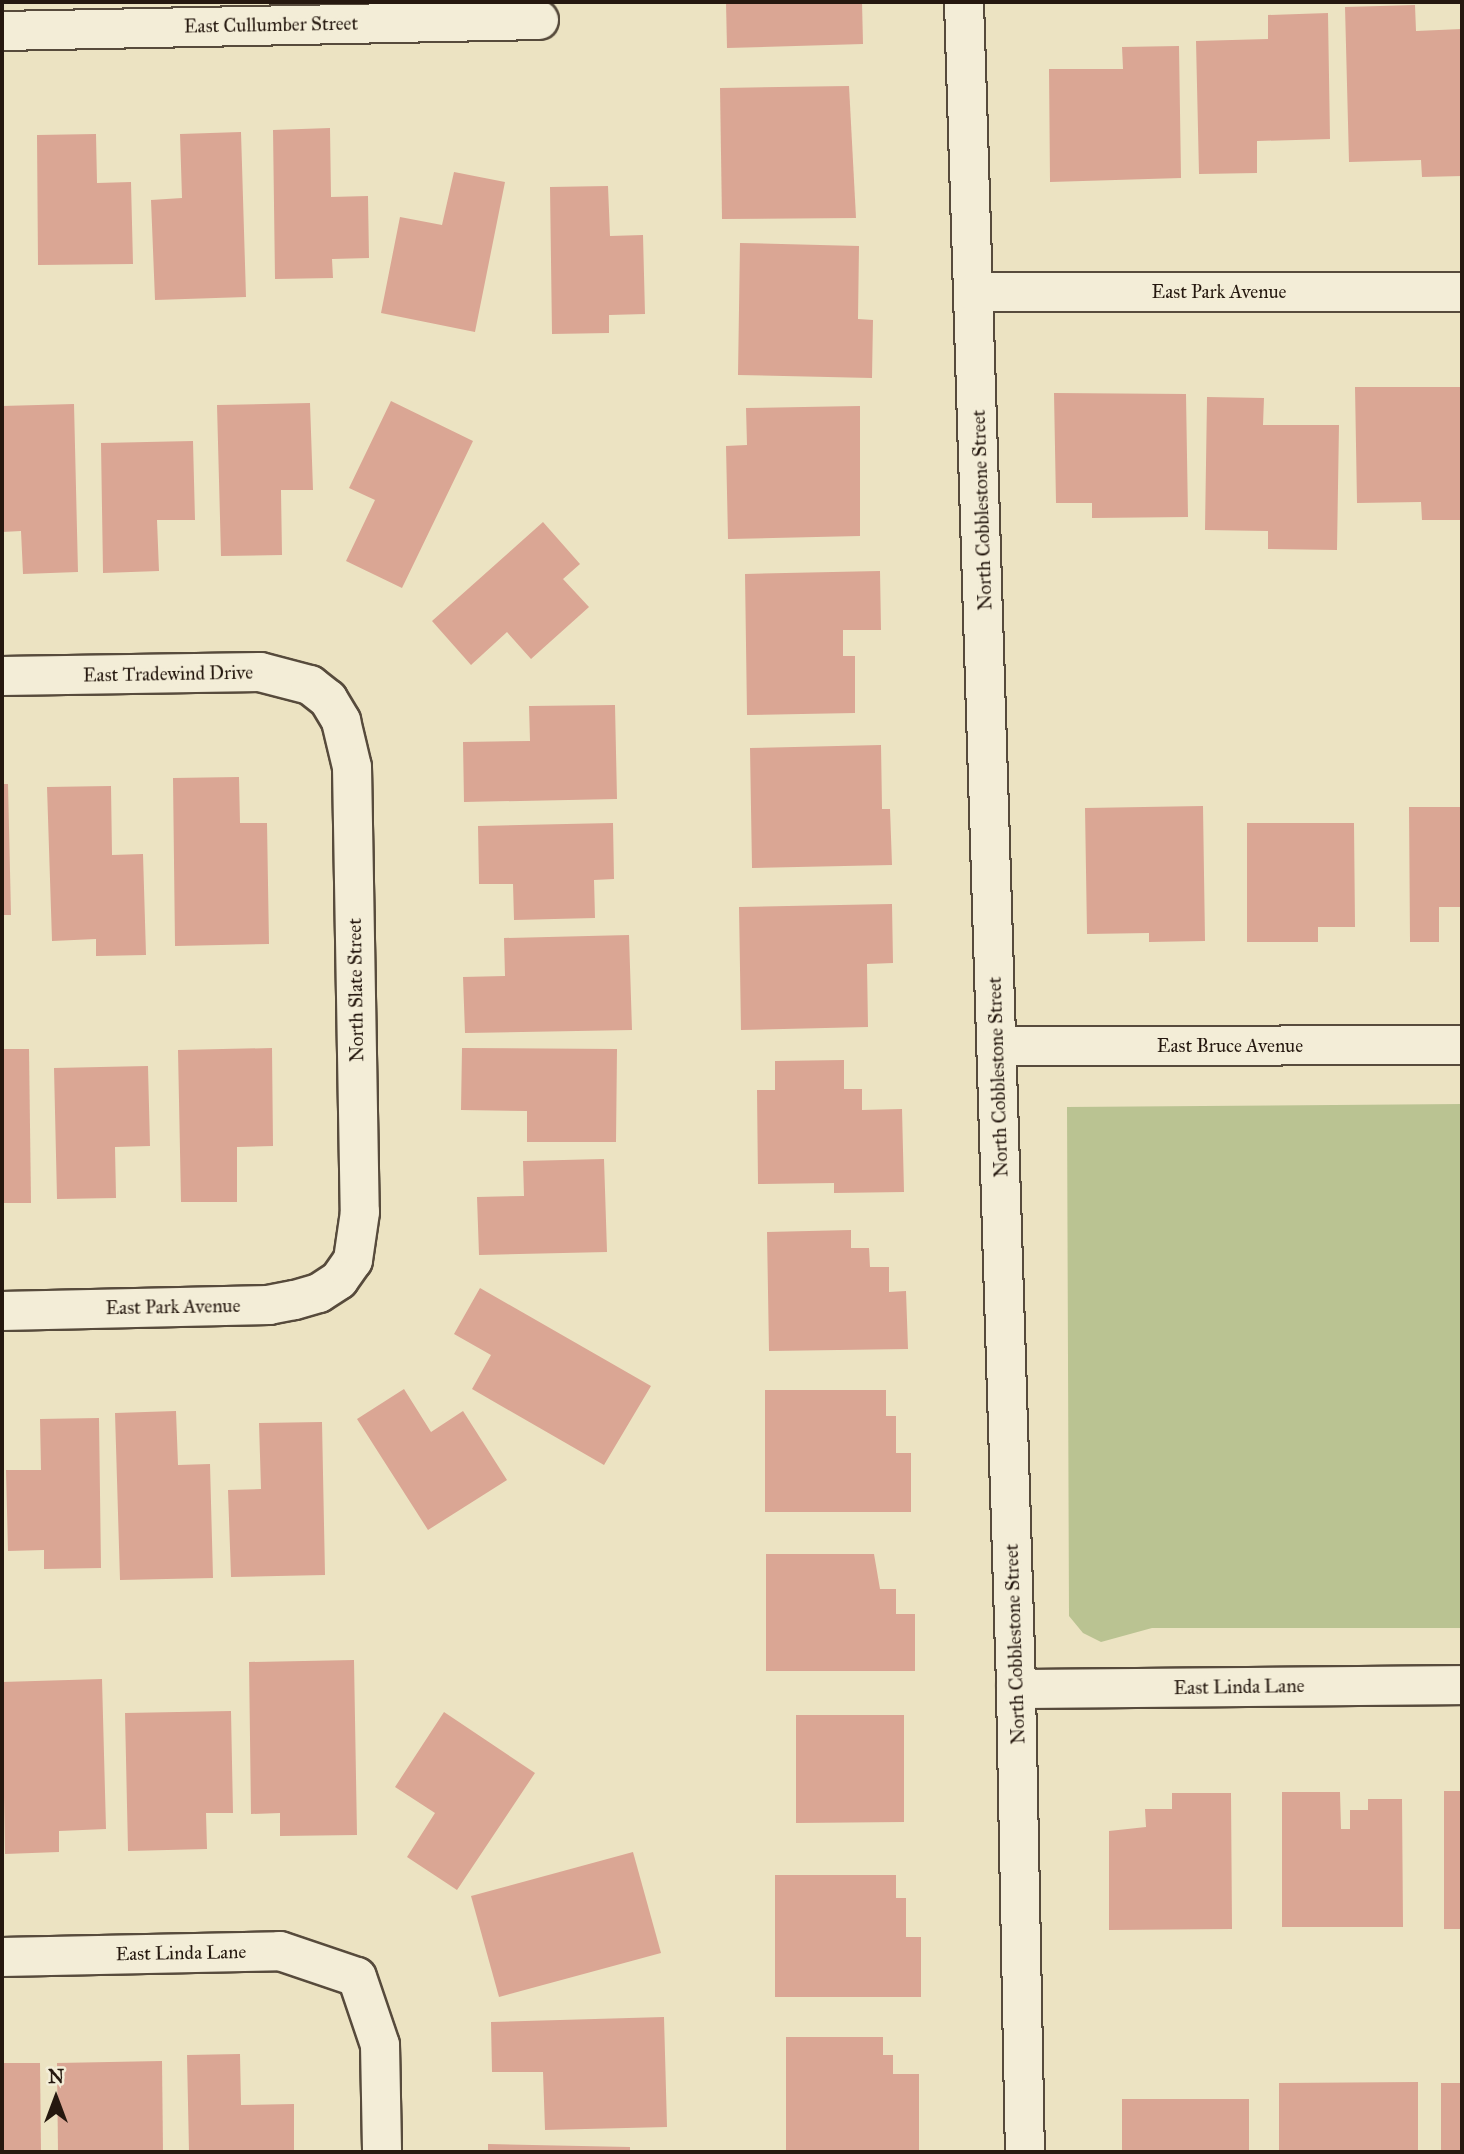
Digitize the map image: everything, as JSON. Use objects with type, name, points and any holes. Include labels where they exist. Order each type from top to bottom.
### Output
[{"type":"street","name":"North Cobblestone Street","points":[[964,2],[1016,1689],[1026,2152]]},
{"type":"street","name":"East Cullumber Street","points":[[2,30],[539,20]]},
{"type":"street","name":"East Park Avenue","points":[[975,292],[1462,292]]},
{"type":"street","name":"East Tradewind Drive","points":[[2,676],[260,672],[310,685],[328,699]]},
{"type":"street","name":"North Slate Street","points":[[328,699],[349,745],[352,781],[360,1212],[354,1260],[339,1280]]},
{"type":"street","name":"East Bruce Avenue","points":[[997,1046],[1462,1045]]},
{"type":"street","name":"East Park Avenue","points":[[2,1311],[269,1304],[319,1293],[339,1280]]},
{"type":"street","name":"East Linda Lane","points":[[1016,1689],[1462,1685]]},
{"type":"street","name":"East Linda Lane","points":[[2,1957],[280,1951],[356,1977],[380,2045],[382,2152]]},
{"type":"green space","points":[[1462,1104],[1462,1628],[1152,1628],[1101,1642],[1083,1633],[1069,1616],[1067,1107]]},
{"type":"building","points":[[726,2],[862,2],[863,44],[727,48]]},
{"type":"building","points":[[1415,5],[1416,31],[1462,29],[1462,176],[1422,177],[1421,160],[1349,162],[1345,7]]},
{"type":"building","points":[[1328,13],[1330,139],[1257,141],[1257,173],[1199,174],[1196,41],[1268,39],[1268,15]]},
{"type":"building","points":[[1179,46],[1181,178],[1050,182],[1049,69],[1123,69],[1122,47]]},
{"type":"building","points":[[849,86],[856,218],[722,219],[720,88]]},
{"type":"building","points":[[330,128],[331,197],[368,196],[369,258],[332,259],[333,278],[275,279],[273,130]]},
{"type":"building","points":[[241,132],[246,297],[155,300],[151,200],[182,198],[180,134]]},
{"type":"building","points":[[96,134],[97,183],[131,182],[133,264],[38,265],[37,135]]},
{"type":"building","points":[[454,172],[505,182],[475,332],[381,313],[400,217],[442,225]]},
{"type":"building","points":[[608,186],[610,236],[643,235],[645,314],[609,315],[609,333],[552,334],[550,187]]},
{"type":"building","points":[[740,243],[859,246],[858,319],[873,320],[872,378],[738,375]]},
{"type":"building","points":[[1355,387],[1462,387],[1462,520],[1422,520],[1421,502],[1357,503]]},
{"type":"building","points":[[1054,393],[1186,394],[1188,517],[1092,518],[1092,503],[1056,503]]},
{"type":"building","points":[[1207,397],[1264,398],[1263,425],[1339,425],[1337,550],[1268,549],[1268,531],[1205,530]]},
{"type":"building","points":[[391,401],[473,441],[402,588],[346,561],[375,500],[349,488]]},
{"type":"building","points":[[310,403],[313,490],[281,490],[282,555],[221,556],[217,405]]},
{"type":"building","points":[[74,404],[78,572],[23,574],[21,531],[2,532],[2,406]]},
{"type":"building","points":[[860,406],[860,536],[728,539],[726,446],[747,445],[746,408]]},
{"type":"building","points":[[193,441],[195,520],[157,520],[159,571],[103,573],[101,443]]},
{"type":"building","points":[[543,522],[580,564],[563,579],[589,607],[531,659],[507,632],[471,665],[432,621]]},
{"type":"building","points":[[880,571],[881,630],[843,630],[843,656],[855,656],[855,713],[747,715],[745,574]]},
{"type":"building","points":[[615,705],[617,799],[464,802],[463,742],[530,741],[529,706]]},
{"type":"building","points":[[881,745],[882,809],[890,809],[892,865],[752,868],[750,748]]},
{"type":"building","points":[[239,777],[240,823],[267,823],[269,944],[175,946],[173,778]]},
{"type":"building","points":[[2,784],[8,784],[11,915],[2,915]]},
{"type":"building","points":[[111,786],[112,855],[143,854],[146,955],[96,956],[96,939],[52,941],[47,787]]},
{"type":"building","points":[[1203,806],[1205,941],[1149,942],[1149,933],[1087,934],[1085,808]]},
{"type":"building","points":[[1409,807],[1462,807],[1462,907],[1439,907],[1439,942],[1410,942]]},
{"type":"building","points":[[613,823],[614,879],[594,880],[595,918],[514,920],[513,884],[479,884],[478,826]]},
{"type":"building","points":[[1247,823],[1354,823],[1355,927],[1318,927],[1318,942],[1247,942]]},
{"type":"building","points":[[892,904],[893,963],[867,964],[868,1027],[741,1030],[739,907]]},
{"type":"building","points":[[629,935],[632,1030],[465,1033],[463,977],[505,976],[504,938]]},
{"type":"building","points":[[272,1048],[273,1146],[237,1147],[237,1202],[181,1202],[178,1050]]},
{"type":"building","points":[[462,1048],[617,1049],[616,1142],[527,1142],[527,1111],[461,1110]]},
{"type":"building","points":[[2,1049],[29,1049],[31,1203],[2,1203]]},
{"type":"building","points":[[844,1060],[844,1089],[862,1089],[862,1110],[902,1109],[904,1192],[834,1193],[834,1183],[758,1184],[757,1090],[775,1090],[775,1061]]},
{"type":"building","points":[[148,1066],[150,1146],[115,1147],[116,1198],[57,1199],[54,1068]]},
{"type":"building","points":[[604,1159],[607,1252],[479,1255],[477,1197],[524,1196],[523,1161]]},
{"type":"building","points":[[851,1230],[851,1248],[869,1248],[870,1267],[889,1267],[889,1292],[906,1291],[908,1349],[769,1351],[767,1232]]},
{"type":"building","points":[[480,1288],[651,1386],[604,1465],[472,1389],[491,1355],[454,1334]]},
{"type":"building","points":[[404,1389],[431,1432],[463,1411],[507,1480],[428,1530],[357,1419]]},
{"type":"building","points":[[765,1390],[886,1390],[886,1416],[896,1416],[896,1453],[911,1453],[911,1512],[765,1512]]},
{"type":"building","points":[[176,1411],[178,1465],[210,1464],[213,1578],[120,1580],[115,1413]]},
{"type":"building","points":[[99,1418],[101,1568],[44,1569],[44,1550],[8,1551],[6,1470],[41,1470],[40,1419]]},
{"type":"building","points":[[322,1422],[325,1575],[231,1577],[228,1490],[261,1489],[259,1423]]},
{"type":"building","points":[[766,1554],[874,1554],[880,1589],[896,1589],[896,1614],[915,1614],[915,1671],[766,1671]]},
{"type":"building","points":[[354,1660],[357,1835],[280,1836],[280,1813],[251,1814],[249,1662]]},
{"type":"building","points":[[102,1679],[106,1829],[59,1831],[59,1852],[5,1854],[2,1682]]},
{"type":"building","points":[[231,1711],[233,1813],[206,1813],[207,1849],[128,1851],[125,1713]]},
{"type":"building","points":[[444,1712],[535,1773],[457,1890],[407,1857],[435,1813],[395,1787]]},
{"type":"building","points":[[796,1715],[904,1715],[904,1822],[796,1823]]},
{"type":"building","points":[[1444,1791],[1462,1791],[1462,1929],[1444,1929]]},
{"type":"building","points":[[1282,1792],[1340,1792],[1341,1829],[1350,1829],[1350,1810],[1368,1810],[1368,1799],[1402,1799],[1403,1927],[1282,1927]]},
{"type":"building","points":[[1172,1793],[1231,1793],[1232,1929],[1109,1930],[1109,1831],[1146,1827],[1145,1809],[1172,1809]]},
{"type":"building","points":[[633,1852],[661,1953],[499,1997],[471,1896]]},
{"type":"building","points":[[775,1875],[896,1875],[896,1898],[906,1898],[906,1937],[921,1937],[921,1997],[775,1997]]},
{"type":"building","points":[[664,2017],[667,2127],[545,2130],[543,2072],[492,2072],[491,2022]]},
{"type":"building","points":[[786,2037],[883,2037],[883,2055],[893,2055],[893,2074],[919,2074],[919,2152],[786,2152]]},
{"type":"building","points":[[240,2054],[241,2105],[294,2104],[294,2152],[189,2152],[187,2055]]},
{"type":"building","points":[[162,2061],[163,2152],[58,2152],[57,2063]]},
{"type":"building","points":[[2,2063],[40,2063],[41,2152],[2,2152]]},
{"type":"building","points":[[1418,2082],[1418,2152],[1279,2152],[1279,2083]]},
{"type":"building","points":[[1441,2083],[1462,2083],[1462,2152],[1441,2152]]},
{"type":"building","points":[[1122,2099],[1249,2099],[1249,2152],[1122,2152]]},
{"type":"building","points":[[488,2144],[630,2147],[630,2152],[488,2152]]}]
